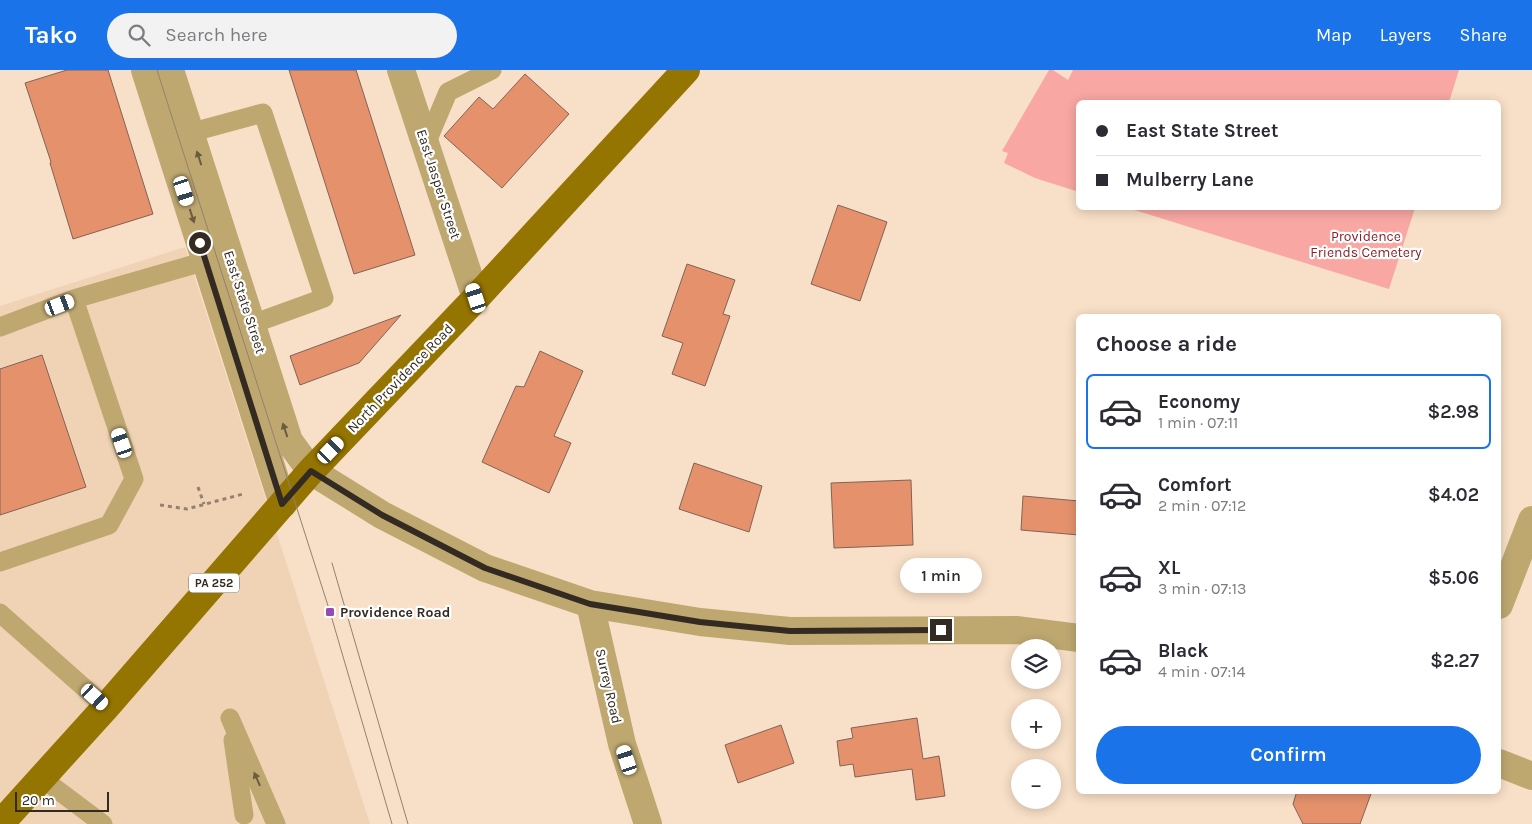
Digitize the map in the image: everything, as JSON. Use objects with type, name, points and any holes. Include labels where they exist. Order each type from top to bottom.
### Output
[{"type":"main road","name":"North Providence Road","points":[[0,824],[43,779],[311,471],[476,298],[678,74]]},
{"type":"street","name":"East State Street","points":[[145,70],[178,135],[218,257],[240,328],[282,504]]},
{"type":"street","name":"East State Street","points":[[170,70],[178,135]]},
{"type":"street","name":"East Jasper Street","points":[[401,70],[476,298]]},
{"type":"street","name":"East State Street","points":[[240,328],[289,441],[311,471]]},
{"type":"street","points":[[311,471],[382,515],[485,568],[590,604],[700,622],[790,631],[1016,630],[1076,638]]},
{"type":"street","points":[[1501,600],[1532,520]]},
{"type":"street","name":"Surrey Road","points":[[590,604],[622,744],[648,824]]},
{"type":"street","points":[[1501,764],[1532,776]]},
{"type":"lane","points":[[426,144],[438,120],[448,92],[492,70]]},
{"type":"lane","points":[[178,135],[263,113],[324,298],[240,328]]},
{"type":"lane","points":[[0,327],[74,299],[218,257]]},
{"type":"lane","points":[[0,562],[108,524],[134,479],[74,299]]},
{"type":"lane","points":[[0,613],[106,707]]},
{"type":"lane","points":[[244,815],[230,718],[276,824]]},
{"type":"lane","points":[[43,779],[103,824]]},
{"type":"path","points":[[198,487],[204,504]]},
{"type":"path","points":[[160,505],[187,509],[243,494]]},
{"type":"shaded area","points":[[185,247],[370,824],[0,824],[0,306]]},
{"type":"green space","points":[[1049,70],[1053,70],[1068,80],[1073,70],[1459,70],[1450,100],[1076,100],[1076,191],[1035,178],[1004,163],[1008,153],[1002,151]]},
{"type":"green space","name":"Providence Friends Cemetery","points":[[1134,210],[1414,210],[1389,289]]},
{"type":"building","points":[[67,70],[108,70],[153,214],[73,239],[51,162],[25,83]]},
{"type":"building","points":[[289,70],[356,70],[415,255],[354,274]]},
{"type":"building","points":[[525,74],[569,114],[502,188],[444,136],[479,97],[493,109]]},
{"type":"building","points":[[838,205],[887,222],[860,301],[811,284]]},
{"type":"building","points":[[687,264],[735,280],[723,314],[730,316],[705,386],[672,374],[683,343],[662,336]]},
{"type":"building","points":[[401,315],[359,363],[300,385],[290,356]]},
{"type":"building","points":[[540,351],[583,371],[554,436],[571,443],[549,493],[482,462],[516,386],[524,387]]},
{"type":"building","points":[[42,355],[86,487],[0,515],[0,369]]},
{"type":"building","points":[[694,463],[762,486],[749,532],[679,509]]},
{"type":"building","points":[[911,480],[913,545],[834,548],[831,483]]},
{"type":"building","points":[[1023,496],[1076,501],[1076,535],[1021,530]]},
{"type":"building","points":[[917,718],[923,759],[939,756],[945,796],[916,800],[912,769],[855,777],[853,764],[840,766],[837,741],[853,738],[851,728]]},
{"type":"building","points":[[781,725],[794,763],[738,783],[725,745]]},
{"type":"building","points":[[1296,794],[1371,794],[1360,824],[1303,824],[1293,804]]},
{"type":"tram line","points":[[157,70],[330,612],[392,824]]},
{"type":"tram line","points":[[332,563],[408,824]]},
{"type":"place","name":"Providence Road","points":[[330,612]]},
{"type":"route","points":[[200,243],[266,448],[282,504],[311,471],[382,515],[485,568],[590,604],[700,622],[790,631],[941,630]]}]
